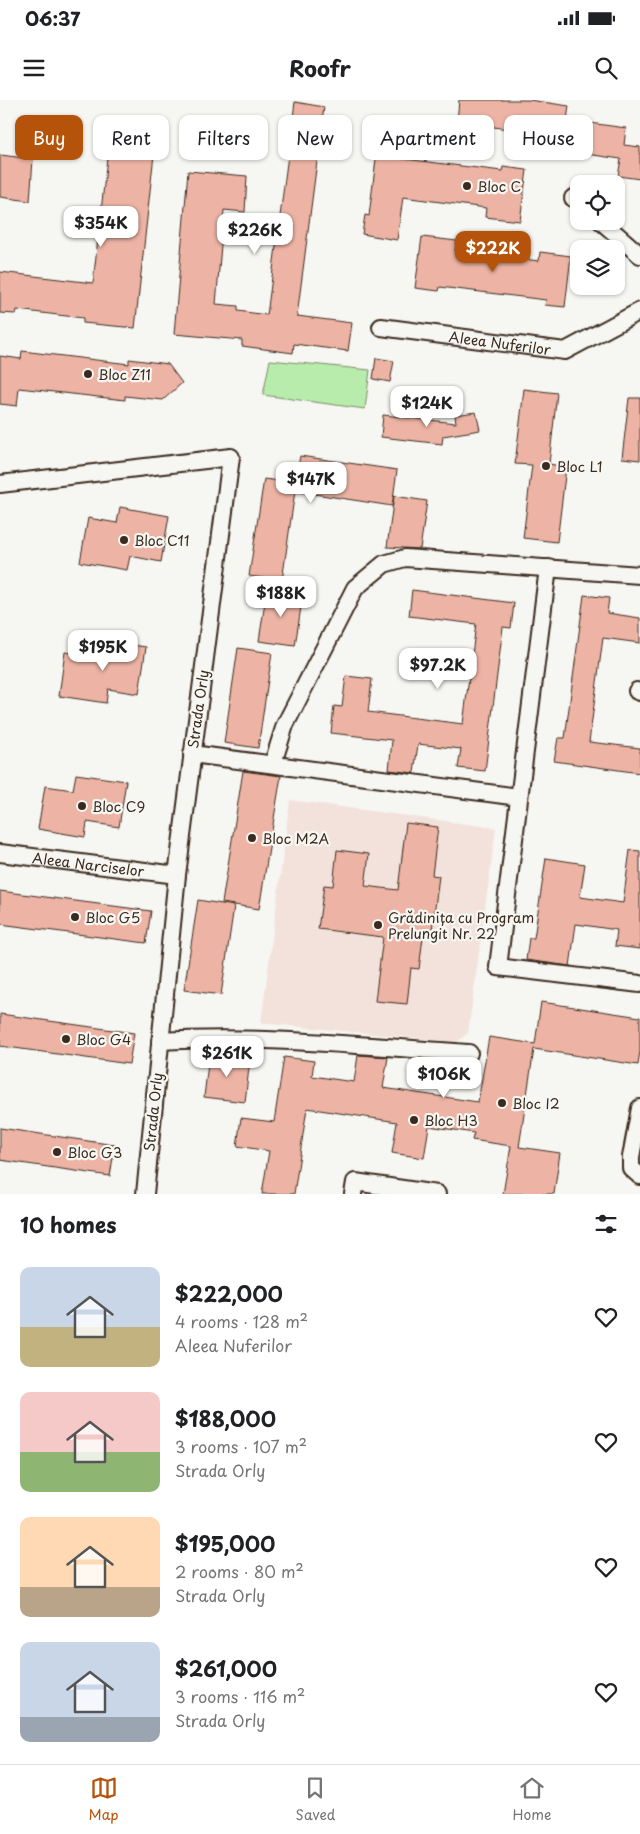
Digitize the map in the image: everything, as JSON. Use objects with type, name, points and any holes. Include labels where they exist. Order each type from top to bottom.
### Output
[{"type":"street","points":[[611,230],[640,255]]},
{"type":"street","name":"Aleea Nuferilor","points":[[381,327],[565,351],[640,310]]},
{"type":"street","name":"Strada Orly","points":[[0,484],[231,456],[177,875],[145,1194]]},
{"type":"street","points":[[273,763],[285,726],[355,588],[384,564],[405,558],[640,575]]},
{"type":"street","points":[[548,568],[498,967],[640,984]]},
{"type":"street","points":[[192,754],[273,763],[519,797]]},
{"type":"street","name":"Aleea Narciselor","points":[[0,853],[177,875]]},
{"type":"street","points":[[160,1041],[243,1040],[346,1044],[469,1053]]},
{"type":"street","points":[[640,1108],[631,1157],[632,1168],[640,1176]]},
{"type":"street","points":[[353,1194],[354,1182],[437,1194]]},
{"type":"shaded area","name":"Grădinița cu Program Prelungit Nr. 22","points":[[290,800],[496,828],[468,1033],[457,1042],[261,1023]]},
{"type":"green space","points":[[270,360],[370,370],[365,409],[263,395]]},
{"type":"building","points":[[459,100],[529,100],[569,106],[568,115],[504,115],[504,128],[494,127],[494,115],[458,115]]},
{"type":"building","points":[[295,102],[324,107],[323,115],[293,115]]},
{"type":"building","points":[[593,124],[626,128],[624,145],[640,147],[640,179],[618,175],[621,159],[593,155]]},
{"type":"building","points":[[0,155],[15,157],[15,160],[33,160],[30,201],[0,197]]},
{"type":"building","points":[[107,160],[153,160],[135,328],[83,323],[83,318],[17,310],[16,314],[0,313],[0,272],[93,283]]},
{"type":"building","points":[[287,160],[317,160],[297,316],[352,323],[348,351],[294,344],[293,353],[242,346],[242,340],[174,334],[188,171],[247,176],[245,212],[224,210],[216,304],[238,306],[238,311],[267,315]]},
{"type":"building","name":"Bloc C","points":[[376,160],[412,160],[502,171],[503,167],[527,170],[520,221],[485,217],[486,208],[403,197],[397,240],[362,234],[365,215],[369,216]]},
{"type":"building","points":[[422,237],[457,241],[455,251],[539,261],[540,252],[570,256],[565,307],[545,305],[546,300],[440,287],[439,291],[415,288]]},
{"type":"building","name":"Bloc Z11","points":[[22,351],[129,364],[129,359],[168,364],[182,383],[163,400],[125,396],[125,400],[19,388],[17,406],[0,404],[0,356],[21,359]]},
{"type":"building","points":[[376,358],[394,361],[390,382],[373,379]]},
{"type":"building","name":"Bloc L1","points":[[524,389],[557,393],[549,464],[566,467],[557,542],[523,538],[532,465],[515,464]]},
{"type":"building","points":[[629,398],[640,398],[640,460],[622,458]]},
{"type":"building","points":[[476,412],[480,430],[443,436],[442,444],[381,437],[383,415],[456,423],[455,415]]},
{"type":"building","points":[[300,456],[397,470],[392,506],[295,491],[282,581],[249,576],[264,479],[295,483]]},
{"type":"building","points":[[394,496],[427,501],[420,549],[387,547]]},
{"type":"building","name":"Bloc C11","points":[[120,507],[169,516],[161,562],[130,556],[127,570],[80,562],[88,518],[117,523]]},
{"type":"building","points":[[267,589],[303,594],[295,646],[259,641]]},
{"type":"building","points":[[412,590],[514,603],[511,628],[503,627],[485,771],[458,768],[461,749],[418,744],[414,773],[389,770],[392,740],[331,733],[334,706],[342,707],[346,676],[372,679],[368,712],[463,724],[476,624],[409,616]]},
{"type":"building","points":[[584,595],[609,598],[607,613],[640,618],[640,643],[603,638],[589,742],[640,748],[640,773],[554,761],[558,738],[565,738]]},
{"type":"building","points":[[97,640],[146,647],[139,694],[108,689],[106,703],[59,696],[65,652],[94,656]]},
{"type":"building","points":[[238,648],[272,653],[258,748],[224,743]]},
{"type":"building","points":[[243,771],[281,776],[259,909],[222,903]]},
{"type":"building","name":"Bloc C9","points":[[76,774],[126,781],[119,827],[87,822],[85,837],[38,829],[45,786],[73,790]]},
{"type":"building","points":[[406,823],[438,827],[432,875],[439,876],[432,930],[424,929],[419,969],[411,968],[407,1004],[375,1001],[383,937],[318,929],[324,885],[333,886],[337,850],[369,854],[365,886],[398,890]]},
{"type":"building","points":[[630,850],[640,851],[640,949],[615,946],[617,930],[576,924],[570,966],[526,960],[529,938],[534,938],[546,858],[585,864],[580,897],[623,903]]},
{"type":"building","name":"Bloc G5","points":[[0,891],[151,911],[146,943],[0,924]]},
{"type":"building","points":[[198,900],[234,906],[221,995],[184,990]]},
{"type":"building","points":[[541,1002],[640,1017],[638,1065],[534,1049],[519,1147],[560,1153],[554,1194],[503,1194],[511,1146],[472,1140],[474,1133],[429,1126],[424,1158],[392,1153],[397,1122],[307,1108],[294,1194],[262,1194],[269,1151],[237,1146],[241,1118],[274,1122],[284,1057],[314,1061],[312,1076],[354,1082],[358,1055],[388,1057],[383,1088],[478,1102],[489,1037],[535,1044]]},
{"type":"building","name":"Bloc G4","points":[[0,1014],[134,1033],[129,1064],[0,1046]]},
{"type":"building","points":[[209,1055],[250,1059],[245,1102],[204,1097]]},
{"type":"building","name":"Bloc G3","points":[[0,1128],[115,1145],[110,1176],[0,1160]]},
{"type":"place","name":"Bloc C","points":[[467,186]]},
{"type":"place","name":"Bloc Z11","points":[[88,374]]},
{"type":"place","name":"Bloc L1","points":[[546,466]]},
{"type":"place","name":"Bloc C11","points":[[124,540]]},
{"type":"place","name":"Bloc C9","points":[[82,806]]},
{"type":"place","name":"Bloc M2A","points":[[252,838]]},
{"type":"place","name":"Bloc G5","points":[[75,917]]},
{"type":"place","name":"Grădinița cu Program Prelungit Nr. 22","points":[[378,925]]},
{"type":"place","name":"Bloc G4","points":[[66,1039]]},
{"type":"place","name":"Bloc I2","points":[[502,1103]]},
{"type":"place","name":"Bloc H3","points":[[414,1120]]},
{"type":"place","name":"Bloc G3","points":[[57,1152]]}]
